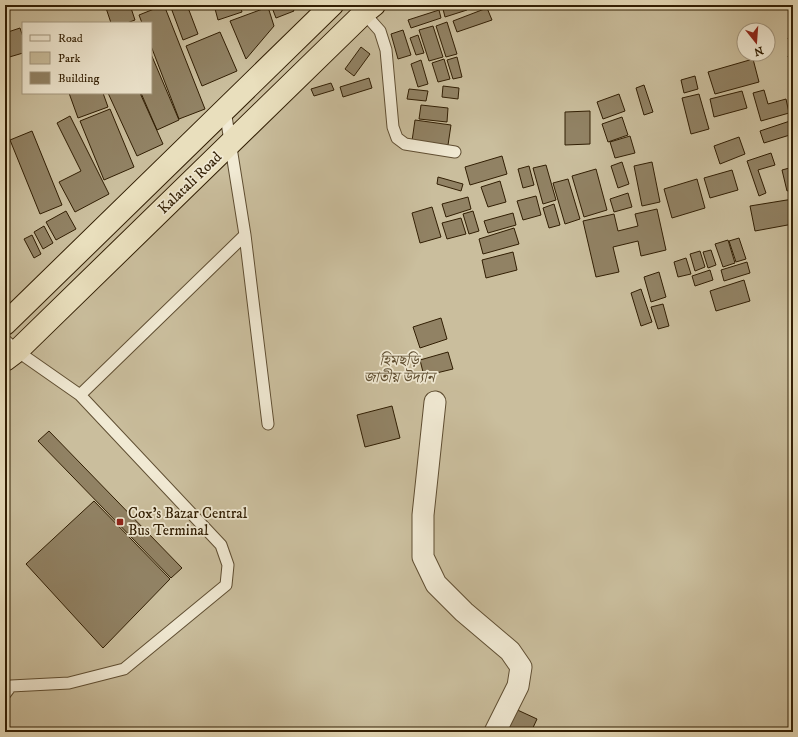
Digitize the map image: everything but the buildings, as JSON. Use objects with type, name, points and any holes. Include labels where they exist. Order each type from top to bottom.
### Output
[{"type":"highway","name":"Kalatali Road","points":[[5,324],[332,5]]},
{"type":"highway","name":"Kalatali Road","points":[[9,350],[230,144],[369,9]]},
{"type":"street","points":[[435,402],[423,515],[424,557],[436,584],[464,612],[510,651],[521,667],[518,686],[496,732]]},
{"type":"lane","points":[[369,9],[380,31],[386,50],[393,127],[397,138],[405,144],[455,152]]},
{"type":"lane","points":[[225,110],[245,235],[268,424]]},
{"type":"lane","points":[[80,395],[245,235]]},
{"type":"lane","points":[[5,694],[10,686],[69,683],[124,669],[226,585],[228,565],[221,544],[80,395],[9,350]]},
{"type":"green space","name":"হিমছড়ি জাতীয় উদ্যান","points":[[5,5],[793,5],[793,732],[5,732]]},
{"type":"place","name":"Cox's Bazar Central Bus Terminal","points":[[120,522]]}]
